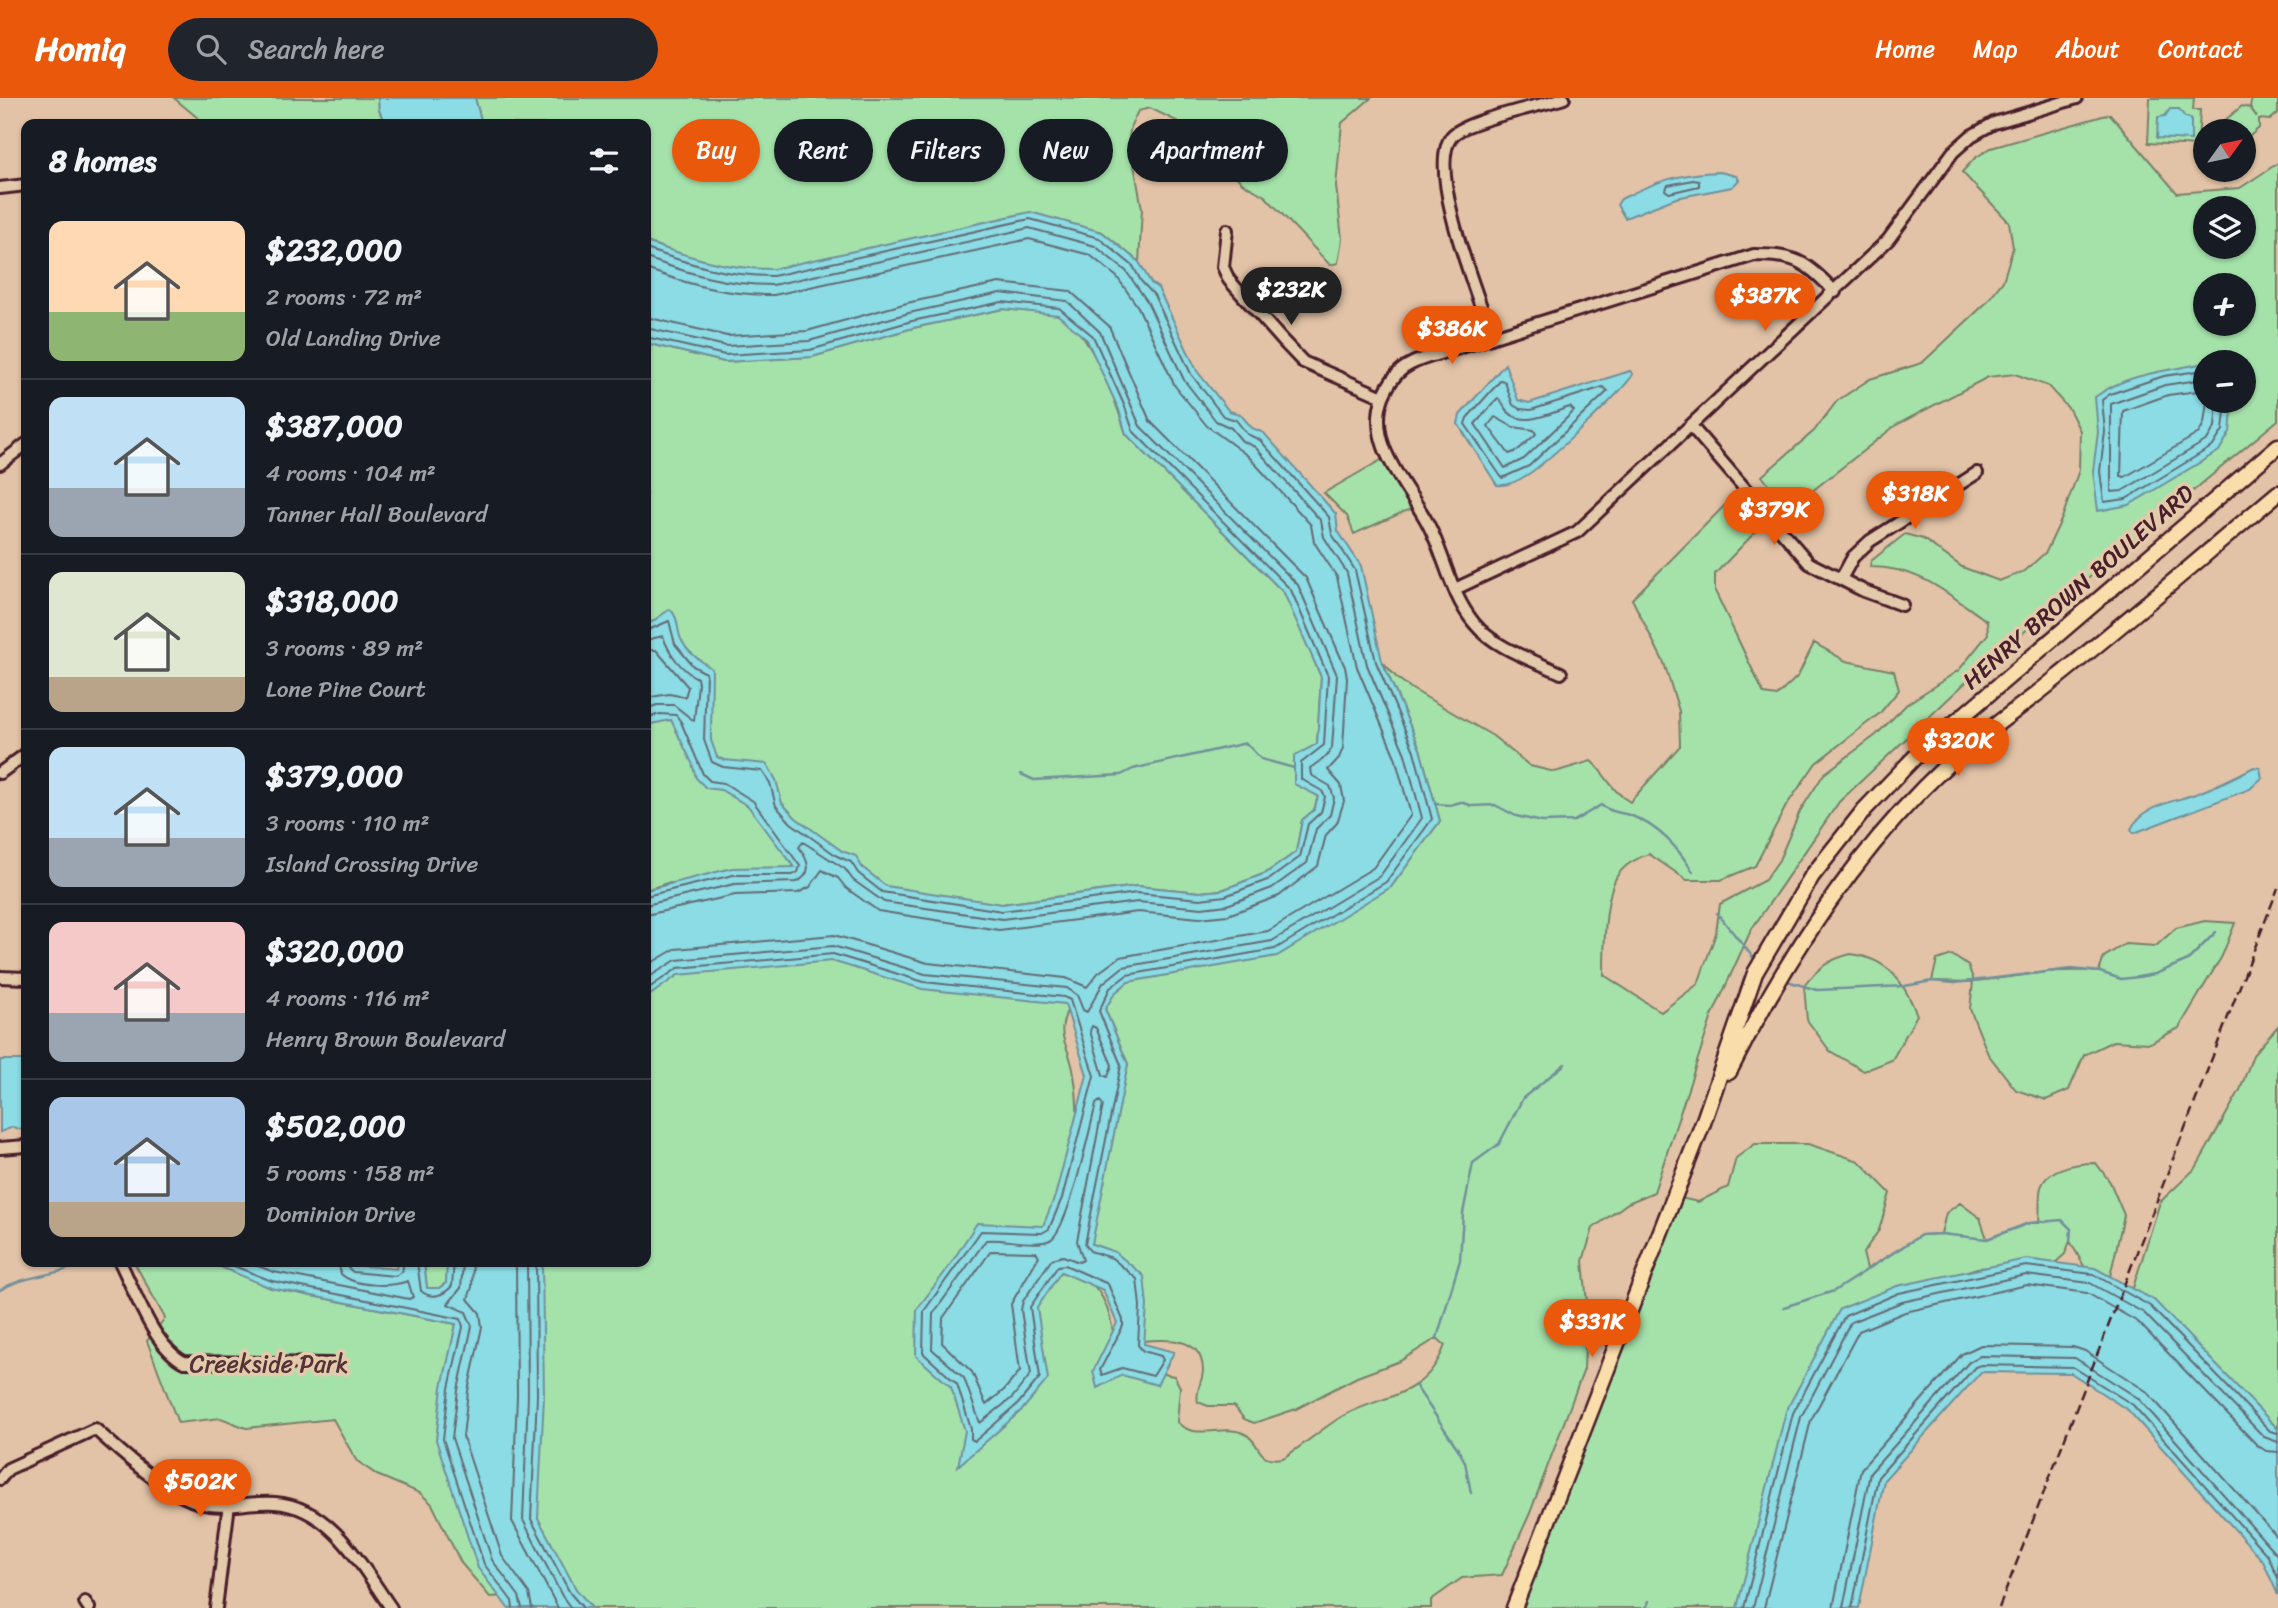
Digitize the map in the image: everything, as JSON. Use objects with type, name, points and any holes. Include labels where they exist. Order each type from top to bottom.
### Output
[{"type":"main road","name":"HENRY BROWN BOULEVARD","points":[[1514,1608],[1703,1123],[1755,973],[1812,876],[1865,809],[1914,757],[2278,446]]},
{"type":"main road","name":"HENRY BROWN BOULEVARD","points":[[1703,1123],[1763,1004],[1817,918],[1877,840],[1946,765],[2054,680],[2278,493]]},
{"type":"street","points":[[1492,338],[1450,207],[1443,171],[1445,151],[1453,135],[1470,124],[1564,98]]},
{"type":"street","points":[[1455,589],[1577,532],[1888,240],[1953,152],[1971,136],[1994,123],[2077,98]]},
{"type":"street","points":[[0,188],[21,186]]},
{"type":"street","points":[[1227,230],[1223,267],[1229,280],[1283,341],[1303,362],[1383,397]]},
{"type":"street","points":[[1561,673],[1489,637],[1474,623],[1455,589],[1428,524],[1384,449],[1378,432],[1378,410],[1395,376],[1408,365],[1754,255],[1786,255],[1806,266],[1835,292]]},
{"type":"street","points":[[1691,426],[1810,563],[1902,605]]},
{"type":"street","points":[[0,464],[21,448]]},
{"type":"street","points":[[1841,579],[1853,557],[1870,541],[1977,473]]},
{"type":"street","points":[[0,773],[21,758]]},
{"type":"street","points":[[0,977],[21,978]]},
{"type":"street","points":[[0,1148],[21,1146]]},
{"type":"street","points":[[123,1267],[171,1356],[184,1362],[331,1364]]},
{"type":"street","points":[[0,1479],[8,1469],[95,1429],[128,1458],[164,1484],[200,1504],[277,1503],[301,1510],[344,1540],[391,1608]]},
{"type":"street","points":[[216,1608],[229,1504]]},
{"type":"green space","points":[[174,98],[378,98],[383,119],[199,119]]},
{"type":"green space","points":[[475,98],[1371,98],[1342,123],[1336,186],[1342,239],[1338,263],[1330,265],[1265,196],[1241,182],[1288,182],[1288,119],[1172,119],[1150,108],[1138,111],[1134,119],[1127,119],[1127,182],[1137,182],[1142,209],[1139,262],[1102,232],[817,260],[758,270],[709,263],[651,244],[651,119],[481,119]]},
{"type":"green space","points":[[2150,98],[2194,98],[2193,110],[2200,110],[2200,119],[2193,119],[2193,146],[2148,143]]},
{"type":"green space","points":[[2252,98],[2278,98],[2278,113],[2270,120],[2259,119],[2259,128],[2256,131],[2256,119],[2226,119],[2242,106],[2250,108],[2257,117],[2250,107]]},
{"type":"green space","points":[[2110,114],[2177,193],[2240,188],[2249,182],[2256,182],[2256,177],[2278,163],[2278,420],[1982,667],[1839,802],[1751,930],[1712,1016],[1654,1192],[1628,1203],[1593,1228],[1583,1261],[1587,1303],[1584,1369],[1530,1513],[1502,1575],[1462,1578],[1431,1600],[1431,1608],[577,1608],[532,1526],[519,1267],[651,1267],[651,956],[685,933],[1072,999],[1062,1031],[1074,1075],[1077,1100],[1076,1149],[1055,1272],[1073,1274],[1087,1280],[1098,1290],[1110,1318],[1118,1366],[1174,1376],[1180,1387],[1177,1422],[1184,1428],[1201,1432],[1237,1431],[1250,1438],[1268,1458],[1283,1458],[1341,1417],[1401,1393],[1426,1376],[1437,1363],[1445,1345],[1437,1338],[1400,1361],[1357,1377],[1296,1409],[1254,1423],[1244,1419],[1234,1406],[1208,1406],[1198,1402],[1203,1370],[1201,1359],[1190,1345],[1172,1340],[1142,1341],[1081,1246],[1128,1064],[1105,1009],[1115,992],[1128,982],[1391,887],[1440,821],[1420,749],[1382,661],[1396,677],[1412,689],[1493,736],[1530,766],[1555,772],[1591,761],[1618,793],[1630,802],[1680,746],[1679,711],[1664,663],[1632,599],[1737,493],[1762,525],[1715,574],[1715,591],[1764,694],[1777,696],[1798,676],[1814,643],[1846,661],[1894,671],[1899,690],[1880,713],[1816,763],[1786,806],[1755,866],[1721,880],[1687,880],[1649,854],[1623,868],[1617,876],[1607,910],[1604,975],[1661,1012],[1698,984],[1716,933],[1720,904],[1765,880],[1779,860],[1800,811],[1824,774],[1876,735],[1907,704],[1959,670],[1988,634],[1987,621],[1946,592],[1904,572],[1870,567],[1871,561],[1905,534],[1923,539],[1962,567],[1999,581],[2025,571],[2046,552],[2062,518],[2079,470],[2080,431],[2069,409],[2048,386],[2015,374],[1988,377],[1896,425],[1788,510],[1762,476],[1814,431],[1837,401],[1870,379],[1922,363],[1985,304],[2003,281],[2013,248],[2009,222],[1962,172],[1975,158],[1991,148]]},
{"type":"green space","points":[[1003,309],[1051,312],[1069,322],[1091,349],[1116,404],[1126,434],[1284,593],[1321,677],[1317,744],[1318,796],[1314,810],[1302,820],[1296,852],[1266,873],[1222,890],[1200,892],[1137,886],[1002,904],[667,883],[651,888],[651,344],[724,362],[812,357],[913,328]]},
{"type":"green space","points":[[1388,456],[1417,506],[1354,534],[1347,516],[1324,493]]},
{"type":"green space","points":[[2205,921],[2235,923],[2222,956],[2179,1028],[2150,1043],[2113,1041],[2084,1055],[2069,1090],[2046,1100],[2016,1090],[1988,1054],[1970,1009],[1973,982],[1932,981],[1937,960],[1952,955],[1968,966],[1974,981],[2050,972],[2099,972],[2104,957],[2125,944],[2156,946],[2176,928]]},
{"type":"green space","points":[[1851,954],[1876,961],[1893,974],[1907,992],[1917,1015],[1892,1060],[1864,1071],[1830,1051],[1807,1020],[1804,986],[1824,966]]},
{"type":"green space","points":[[2278,1026],[2278,1449],[2127,1307],[2160,1202],[2196,1168],[2240,1090],[2253,1055]]},
{"type":"green space","points":[[1755,1144],[1808,1144],[1859,1161],[1890,1193],[1879,1230],[1863,1253],[1867,1269],[1921,1235],[1941,1234],[1946,1213],[1960,1203],[1980,1218],[1987,1239],[2029,1223],[2039,1223],[2040,1193],[2047,1178],[2070,1166],[2096,1163],[2110,1182],[2124,1215],[2106,1294],[2085,1268],[2070,1241],[2065,1254],[2055,1263],[1977,1268],[1929,1283],[1769,1486],[1739,1608],[1511,1608],[1634,1294],[1667,1195],[1698,1202],[1728,1187],[1736,1158]]},
{"type":"green space","name":"Creekside Park","points":[[137,1267],[221,1267],[271,1288],[456,1324],[441,1399],[506,1596],[490,1597],[461,1563],[432,1504],[420,1493],[377,1475],[356,1460],[333,1419],[246,1428],[221,1418],[178,1423],[147,1341],[165,1318]]},
{"type":"green space","points":[[425,1267],[448,1267],[446,1283],[439,1288],[427,1288]]},
{"type":"water","points":[[378,98],[475,98],[481,119],[383,119]]},
{"type":"water","points":[[2170,109],[2179,109],[2185,117],[2191,118],[2191,140],[2157,138],[2158,117],[2165,116]]},
{"type":"water","points":[[1720,172],[1736,176],[1739,180],[1732,187],[1676,198],[1625,218],[1617,205],[1621,199],[1657,183],[1681,176]]},
{"type":"water","points":[[1030,212],[1102,232],[1139,262],[1151,283],[1158,288],[1197,371],[1229,411],[1240,414],[1252,428],[1264,433],[1336,514],[1338,531],[1361,566],[1382,661],[1420,749],[1440,821],[1391,887],[1277,956],[1128,982],[1115,993],[1105,1009],[1128,1064],[1092,1244],[1115,1252],[1144,1276],[1147,1306],[1144,1344],[1174,1352],[1157,1385],[1122,1375],[1097,1388],[1093,1371],[1117,1323],[1103,1290],[1061,1272],[1037,1308],[1048,1379],[1023,1409],[958,1466],[965,1431],[951,1387],[916,1356],[917,1309],[977,1223],[1043,1226],[1055,1196],[1087,1075],[1065,1004],[922,989],[832,961],[678,975],[651,994],[651,889],[732,868],[794,867],[748,806],[721,790],[706,788],[696,778],[692,763],[671,720],[651,724],[651,622],[670,609],[685,646],[712,669],[711,740],[717,757],[767,764],[776,780],[782,803],[796,818],[842,851],[856,856],[862,867],[886,886],[1002,904],[1137,886],[1200,892],[1222,890],[1266,873],[1296,852],[1302,820],[1314,810],[1318,796],[1294,784],[1294,756],[1317,744],[1321,677],[1284,593],[1126,434],[1119,410],[1087,340],[1058,315],[1003,309],[913,328],[812,357],[724,362],[651,344],[651,244],[723,264],[773,269]]},
{"type":"water","points":[[1505,364],[1518,400],[1529,403],[1630,371],[1633,374],[1601,410],[1536,468],[1516,481],[1497,485],[1458,424],[1460,415]]},
{"type":"water","points":[[2193,365],[2193,413],[2232,413],[2230,432],[2219,451],[2129,505],[2098,511],[2093,471],[2098,432],[2095,397],[2120,383]]},
{"type":"water","points":[[2254,767],[2260,768],[2262,778],[2250,789],[2134,833],[2131,829],[2152,809],[2205,790]]},
{"type":"water","points":[[0,1060],[21,1060],[21,1129],[13,1127],[0,1132]]},
{"type":"water","points":[[2026,1259],[2095,1268],[2154,1300],[2278,1429],[2278,1595],[2263,1561],[2129,1411],[2071,1373],[1981,1372],[1884,1480],[1859,1608],[1737,1608],[1786,1411],[1840,1309],[1897,1286]]},
{"type":"water","points":[[221,1267],[425,1267],[427,1288],[439,1288],[446,1283],[447,1267],[542,1267],[544,1396],[538,1518],[576,1589],[592,1608],[508,1608],[478,1568],[436,1440],[442,1387],[456,1324],[271,1288]]},
{"type":"waterway","points":[[1021,774],[1034,780],[1121,775],[1133,769],[1246,743],[1261,759],[1294,768]]},
{"type":"waterway","points":[[1435,804],[1450,805],[1461,802],[1473,806],[1495,805],[1516,816],[1542,822],[1574,821],[1601,805],[1632,816],[1660,832],[1693,872]]},
{"type":"waterway","points":[[1717,913],[1756,961]]},
{"type":"waterway","points":[[1784,980],[1817,990],[1905,986],[1932,981],[1955,983],[2071,969],[2100,972],[2121,979],[2155,974],[2188,960],[2216,932]]},
{"type":"waterway","points":[[1437,1338],[1460,1260],[1463,1213],[1473,1163],[1499,1144],[1523,1098],[1565,1064]]},
{"type":"waterway","points":[[1784,1307],[1834,1291],[1921,1235],[1941,1234],[1987,1239],[2029,1223],[2062,1220],[2071,1229],[2070,1241]]},
{"type":"waterway","points":[[0,1290],[21,1281],[76,1267]]},
{"type":"waterway","points":[[1415,1385],[1465,1462],[1471,1493]]},
{"type":"waterway","points":[[1646,1608],[1649,1601]]},
{"type":"railway","points":[[1999,1608],[2278,888]]}]
